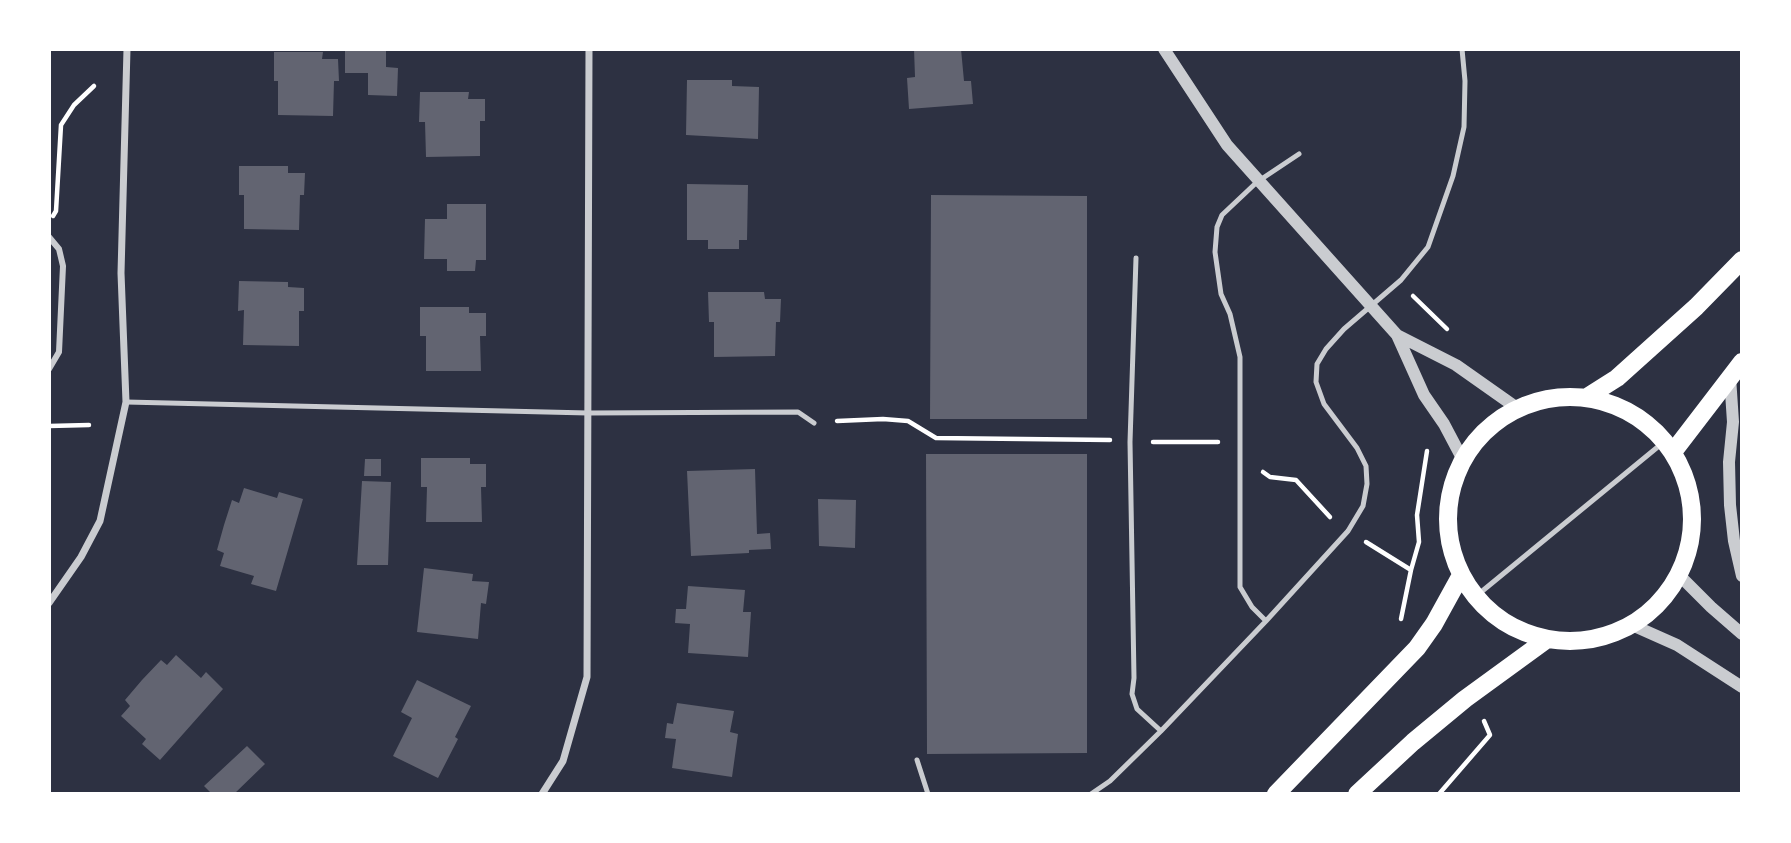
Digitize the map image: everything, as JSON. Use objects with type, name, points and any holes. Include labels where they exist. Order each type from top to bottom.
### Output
[{"type":"main road","points":[[1587,397],[1617,378],[1696,307],[1742,260]]},
{"type":"main road","points":[[1669,447],[1742,362]]},
{"type":"main road","points":[[1587,397],[1629,412],[1642,420],[1669,447],[1683,471],[1689,492],[1692,513],[1687,555],[1679,575],[1666,594],[1651,611],[1632,625],[1610,635],[1586,640],[1546,640],[1519,631],[1503,622],[1475,597],[1461,575],[1452,553],[1448,505],[1463,460],[1486,430],[1517,408],[1550,398],[1587,397]]},
{"type":"main road","points":[[1276,794],[1416,648],[1434,624],[1461,575]]},
{"type":"main road","points":[[1357,794],[1465,699],[1546,640]]},
{"type":"street","points":[[49,603],[81,557],[100,521],[126,402],[121,273],[127,49]]},
{"type":"street","points":[[542,794],[563,761],[587,677],[589,49]]},
{"type":"street","points":[[1164,49],[1227,145],[1257,182],[1397,335],[1424,395],[1444,424],[1463,460]]},
{"type":"street","points":[[49,237],[59,249],[63,266],[59,352],[49,369]]},
{"type":"street","points":[[1397,335],[1456,365],[1517,408]]},
{"type":"street","points":[[1730,377],[1733,422],[1729,462],[1730,505],[1742,576]]},
{"type":"street","points":[[1679,575],[1742,634]]},
{"type":"street","points":[[1632,625],[1677,645],[1742,687]]},
{"type":"lane","points":[[1091,794],[1110,781],[1161,731],[1266,621],[1348,531],[1363,506],[1367,484],[1366,466],[1357,448],[1324,404],[1316,382],[1317,364],[1344,329],[1398,282],[1428,247],[1453,176],[1464,127],[1465,81],[1462,49]]},
{"type":"lane","points":[[1266,621],[1252,607],[1240,587],[1240,357],[1230,314],[1221,294],[1215,251],[1217,227],[1222,215],[1257,182],[1299,153]]},
{"type":"lane","points":[[1136,258],[1129,442],[1134,678],[1132,694],[1137,709],[1161,731]]},
{"type":"lane","points":[[126,402],[588,413],[798,412],[814,423]]},
{"type":"lane","points":[[1475,597],[1669,447]]},
{"type":"lane","points":[[917,760],[928,794]]},
{"type":"path","points":[[49,226],[56,211],[61,125],[74,105],[94,86]]},
{"type":"path","points":[[1398,282],[1452,334]]},
{"type":"path","points":[[814,423],[883,419],[908,421]]},
{"type":"path","points":[[49,426],[89,425]]},
{"type":"path","points":[[1411,570],[1419,542],[1417,515],[1428,457],[1427,444]]},
{"type":"path","points":[[1302,485],[1317,503]]},
{"type":"path","points":[[1363,540],[1399,562]]},
{"type":"path","points":[[1439,794],[1490,736],[1483,719]]},
{"type":"building","points":[[345,49],[386,49],[386,67],[398,68],[397,96],[368,95],[368,73],[345,73]]},
{"type":"building","points":[[914,49],[961,49],[964,81],[971,81],[973,104],[909,109],[907,78],[915,77]]},
{"type":"building","points":[[274,52],[323,52],[322,59],[338,59],[339,81],[334,81],[333,116],[278,115],[278,81],[274,81]]},
{"type":"building","points":[[687,80],[732,80],[732,86],[759,87],[758,139],[686,135]]},
{"type":"building","points":[[420,92],[469,92],[468,99],[485,99],[485,121],[480,121],[480,156],[426,157],[425,122],[419,122]]},
{"type":"building","points":[[239,166],[288,166],[288,173],[305,173],[304,195],[300,195],[299,230],[244,229],[244,195],[239,195]]},
{"type":"building","points":[[687,184],[748,185],[747,240],[739,240],[739,249],[708,249],[708,240],[687,240]]},
{"type":"building","points":[[931,195],[1087,196],[1087,419],[930,419]]},
{"type":"building","points":[[447,204],[486,204],[486,260],[476,260],[475,271],[447,271],[447,259],[424,259],[425,219],[447,219]]},
{"type":"building","points":[[239,281],[288,282],[288,287],[304,288],[304,311],[299,311],[299,346],[243,345],[244,310],[238,311]]},
{"type":"building","points":[[708,292],[764,292],[765,299],[781,299],[780,322],[776,322],[775,356],[714,357],[714,322],[709,322]]},
{"type":"building","points":[[420,307],[469,307],[469,313],[486,313],[486,336],[480,336],[481,371],[426,371],[426,336],[420,336]]},
{"type":"building","points":[[926,454],[1087,454],[1087,753],[927,754]]},
{"type":"building","points":[[421,458],[470,458],[470,464],[486,464],[486,487],[481,487],[482,522],[426,522],[427,487],[421,487]]},
{"type":"building","points":[[365,459],[381,459],[381,476],[364,476]]},
{"type":"building","points":[[755,469],[757,534],[770,533],[771,549],[691,556],[687,471]]},
{"type":"building","points":[[362,481],[391,482],[388,565],[357,565]]},
{"type":"building","points":[[244,488],[277,498],[279,492],[303,499],[276,591],[251,584],[254,576],[220,566],[224,553],[217,550],[224,525],[232,500],[239,503]]},
{"type":"building","points":[[818,499],[856,500],[855,548],[819,546]]},
{"type":"building","points":[[424,568],[473,574],[472,581],[489,582],[486,604],[481,603],[478,639],[417,632]]},
{"type":"building","points":[[688,586],[745,590],[743,612],[751,612],[748,657],[688,653],[690,624],[675,623],[676,609],[686,609]]},
{"type":"building","points":[[176,655],[201,678],[206,672],[223,689],[160,760],[142,744],[146,739],[121,716],[130,706],[125,700],[142,680],[161,660],[167,665]]},
{"type":"building","points":[[417,680],[471,706],[438,778],[393,756],[412,718],[401,712]]},
{"type":"building","points":[[677,703],[734,711],[730,732],[738,734],[732,777],[672,768],[676,739],[665,738],[667,723],[673,724]]},
{"type":"building","points":[[247,746],[265,764],[234,794],[212,794],[204,786]]}]
